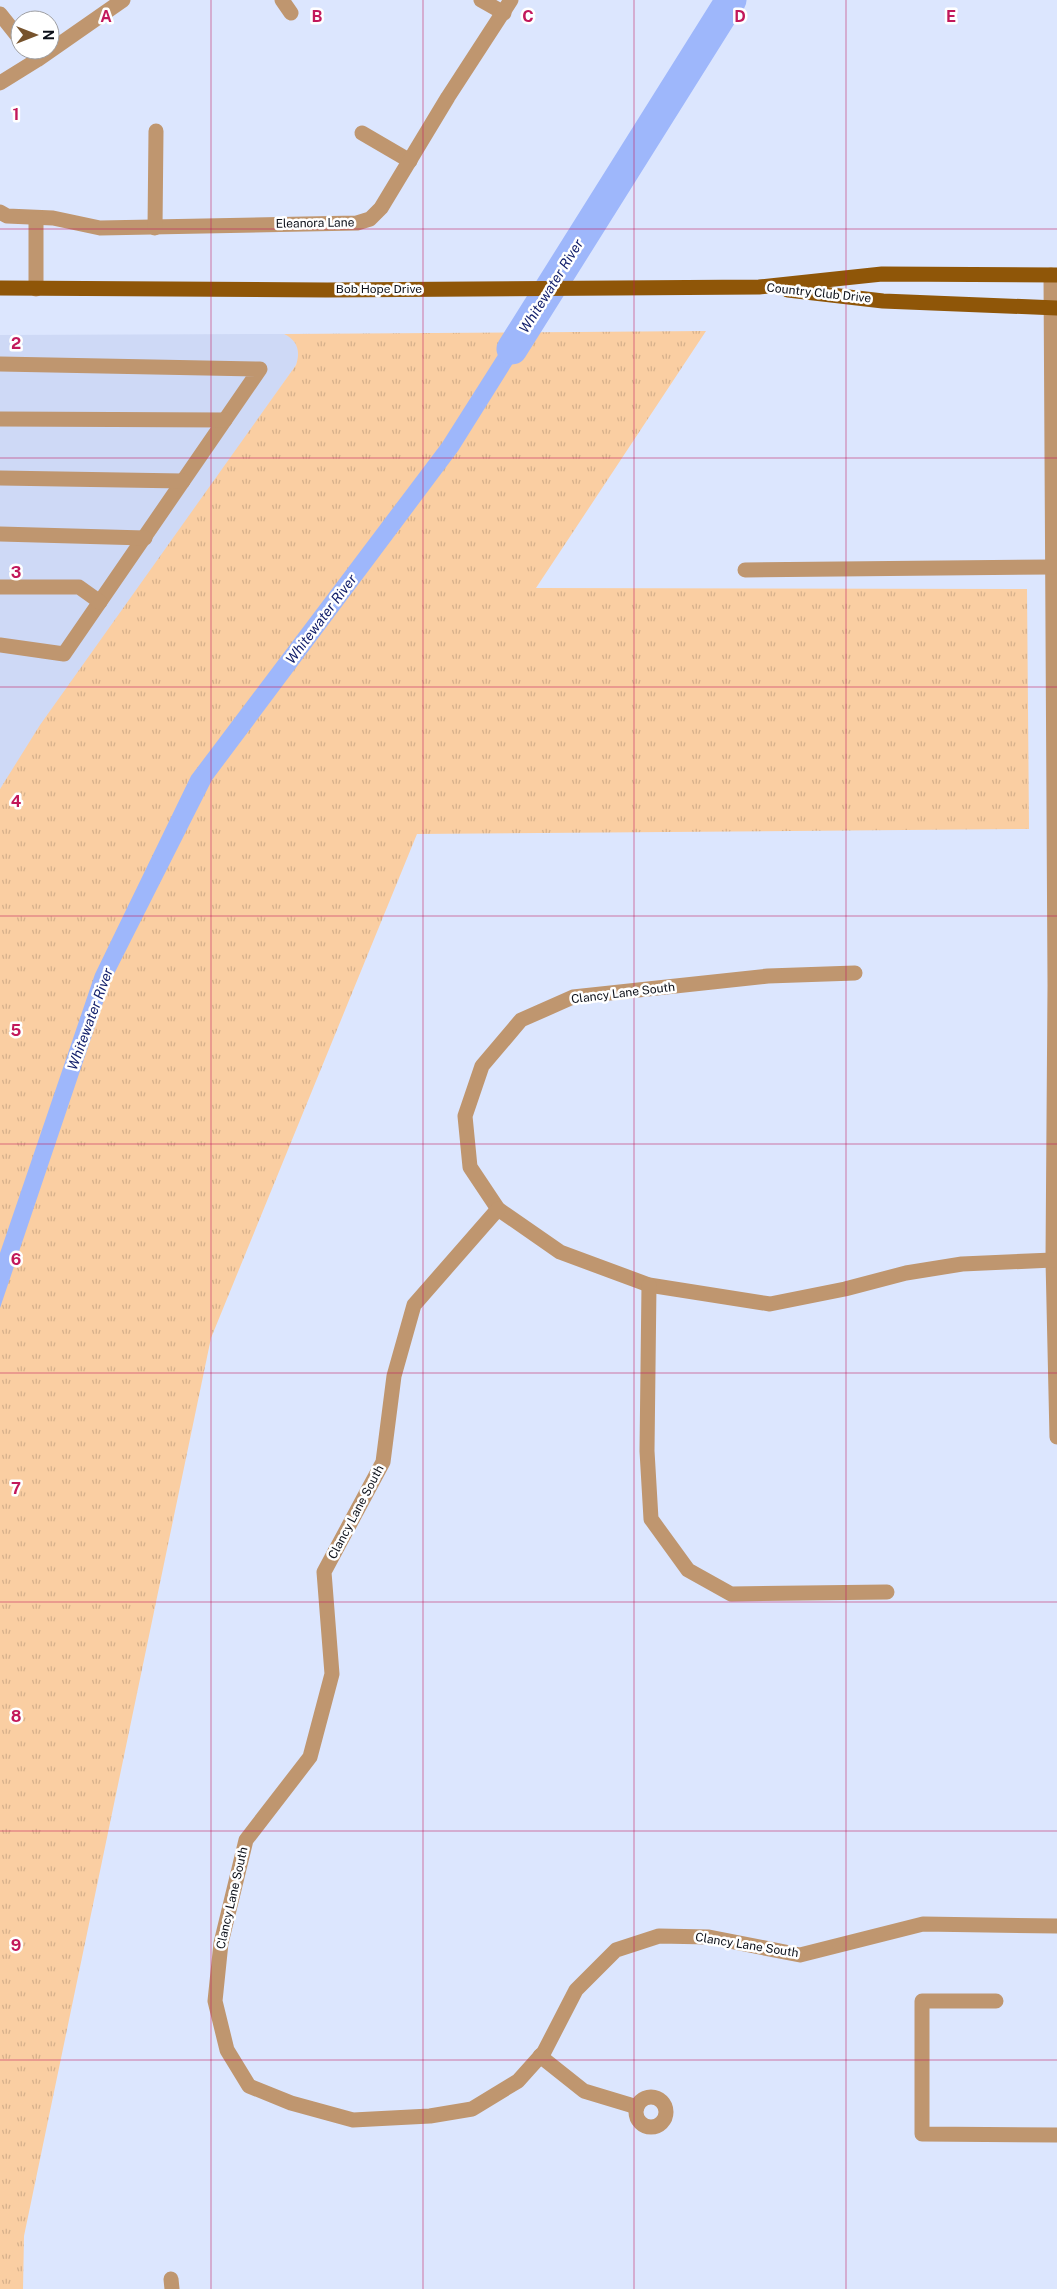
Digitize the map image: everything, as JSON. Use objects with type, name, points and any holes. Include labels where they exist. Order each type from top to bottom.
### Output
[{"type":"main road","name":"Country Club Drive","points":[[759,287],[882,274],[1054,275]]},
{"type":"main road","name":"Bob Hope Drive","points":[[0,288],[327,290],[759,287]]},
{"type":"main road","name":"Country Club Drive","points":[[759,287],[883,301],[1054,308]]},
{"type":"street","points":[[60,38],[123,0]]},
{"type":"street","points":[[282,0],[291,14]]},
{"type":"street","points":[[481,0],[508,6]]},
{"type":"street","name":"Eleanora Lane","points":[[0,212],[7,216],[36,219],[53,218],[100,228],[156,228],[364,221],[370,219],[381,208],[508,6]]},
{"type":"street","points":[[0,14],[10,26]]},
{"type":"street","points":[[0,83],[27,60]]},
{"type":"street","points":[[156,131],[156,228]]},
{"type":"street","points":[[362,133],[410,160]]},
{"type":"street","points":[[36,219],[36,289]]},
{"type":"street","points":[[1054,275],[1052,568],[1056,985],[1053,1260],[1057,1436]]},
{"type":"street","points":[[0,364],[260,369],[64,654],[0,645]]},
{"type":"street","points":[[0,419],[225,420]]},
{"type":"street","points":[[0,478],[183,481]]},
{"type":"street","points":[[0,534],[145,538]]},
{"type":"street","points":[[745,570],[1052,568]]},
{"type":"street","points":[[0,587],[79,587],[100,602]]},
{"type":"street","name":"Clancy Lane South","points":[[855,974],[768,976],[573,997],[521,1020],[482,1066],[465,1116],[470,1167],[498,1210],[560,1252],[648,1285],[770,1304],[846,1289],[906,1273],[962,1264],[1053,1260]]},
{"type":"street","name":"Clancy Lane South","points":[[498,1210],[414,1305],[394,1376],[383,1462],[324,1572],[332,1674],[310,1757],[246,1840],[220,1944],[215,2001],[227,2050],[249,2086],[291,2103],[353,2120],[430,2116],[472,2109],[518,2081],[540,2056],[576,1990],[616,1950],[659,1936],[709,1937],[800,1955],[922,1924],[1057,1926]]},
{"type":"street","points":[[648,1285],[647,1451],[651,1519],[688,1570],[731,1594],[887,1592]]},
{"type":"street","points":[[996,2001],[922,2001],[922,2134],[1057,2135]]},
{"type":"street","points":[[540,2056],[584,2091],[637,2107]]},
{"type":"shaded area","points":[[284,334],[292,338],[298,347],[299,357],[296,365],[0,789],[0,335]]},
{"type":"green space","points":[[706,331],[536,588],[1027,589],[1029,829],[417,834],[211,1338],[24,2236],[23,2289],[0,2289],[0,789],[40,725],[296,365],[297,346],[292,339],[284,334]]},
{"type":"water","points":[[525,312],[545,312],[458,451],[212,780],[110,982],[0,1308],[0,1253],[95,974],[191,776],[442,443]]},
{"type":"waterway","name":"Whitewater River","points":[[512,349],[731,0]]}]
